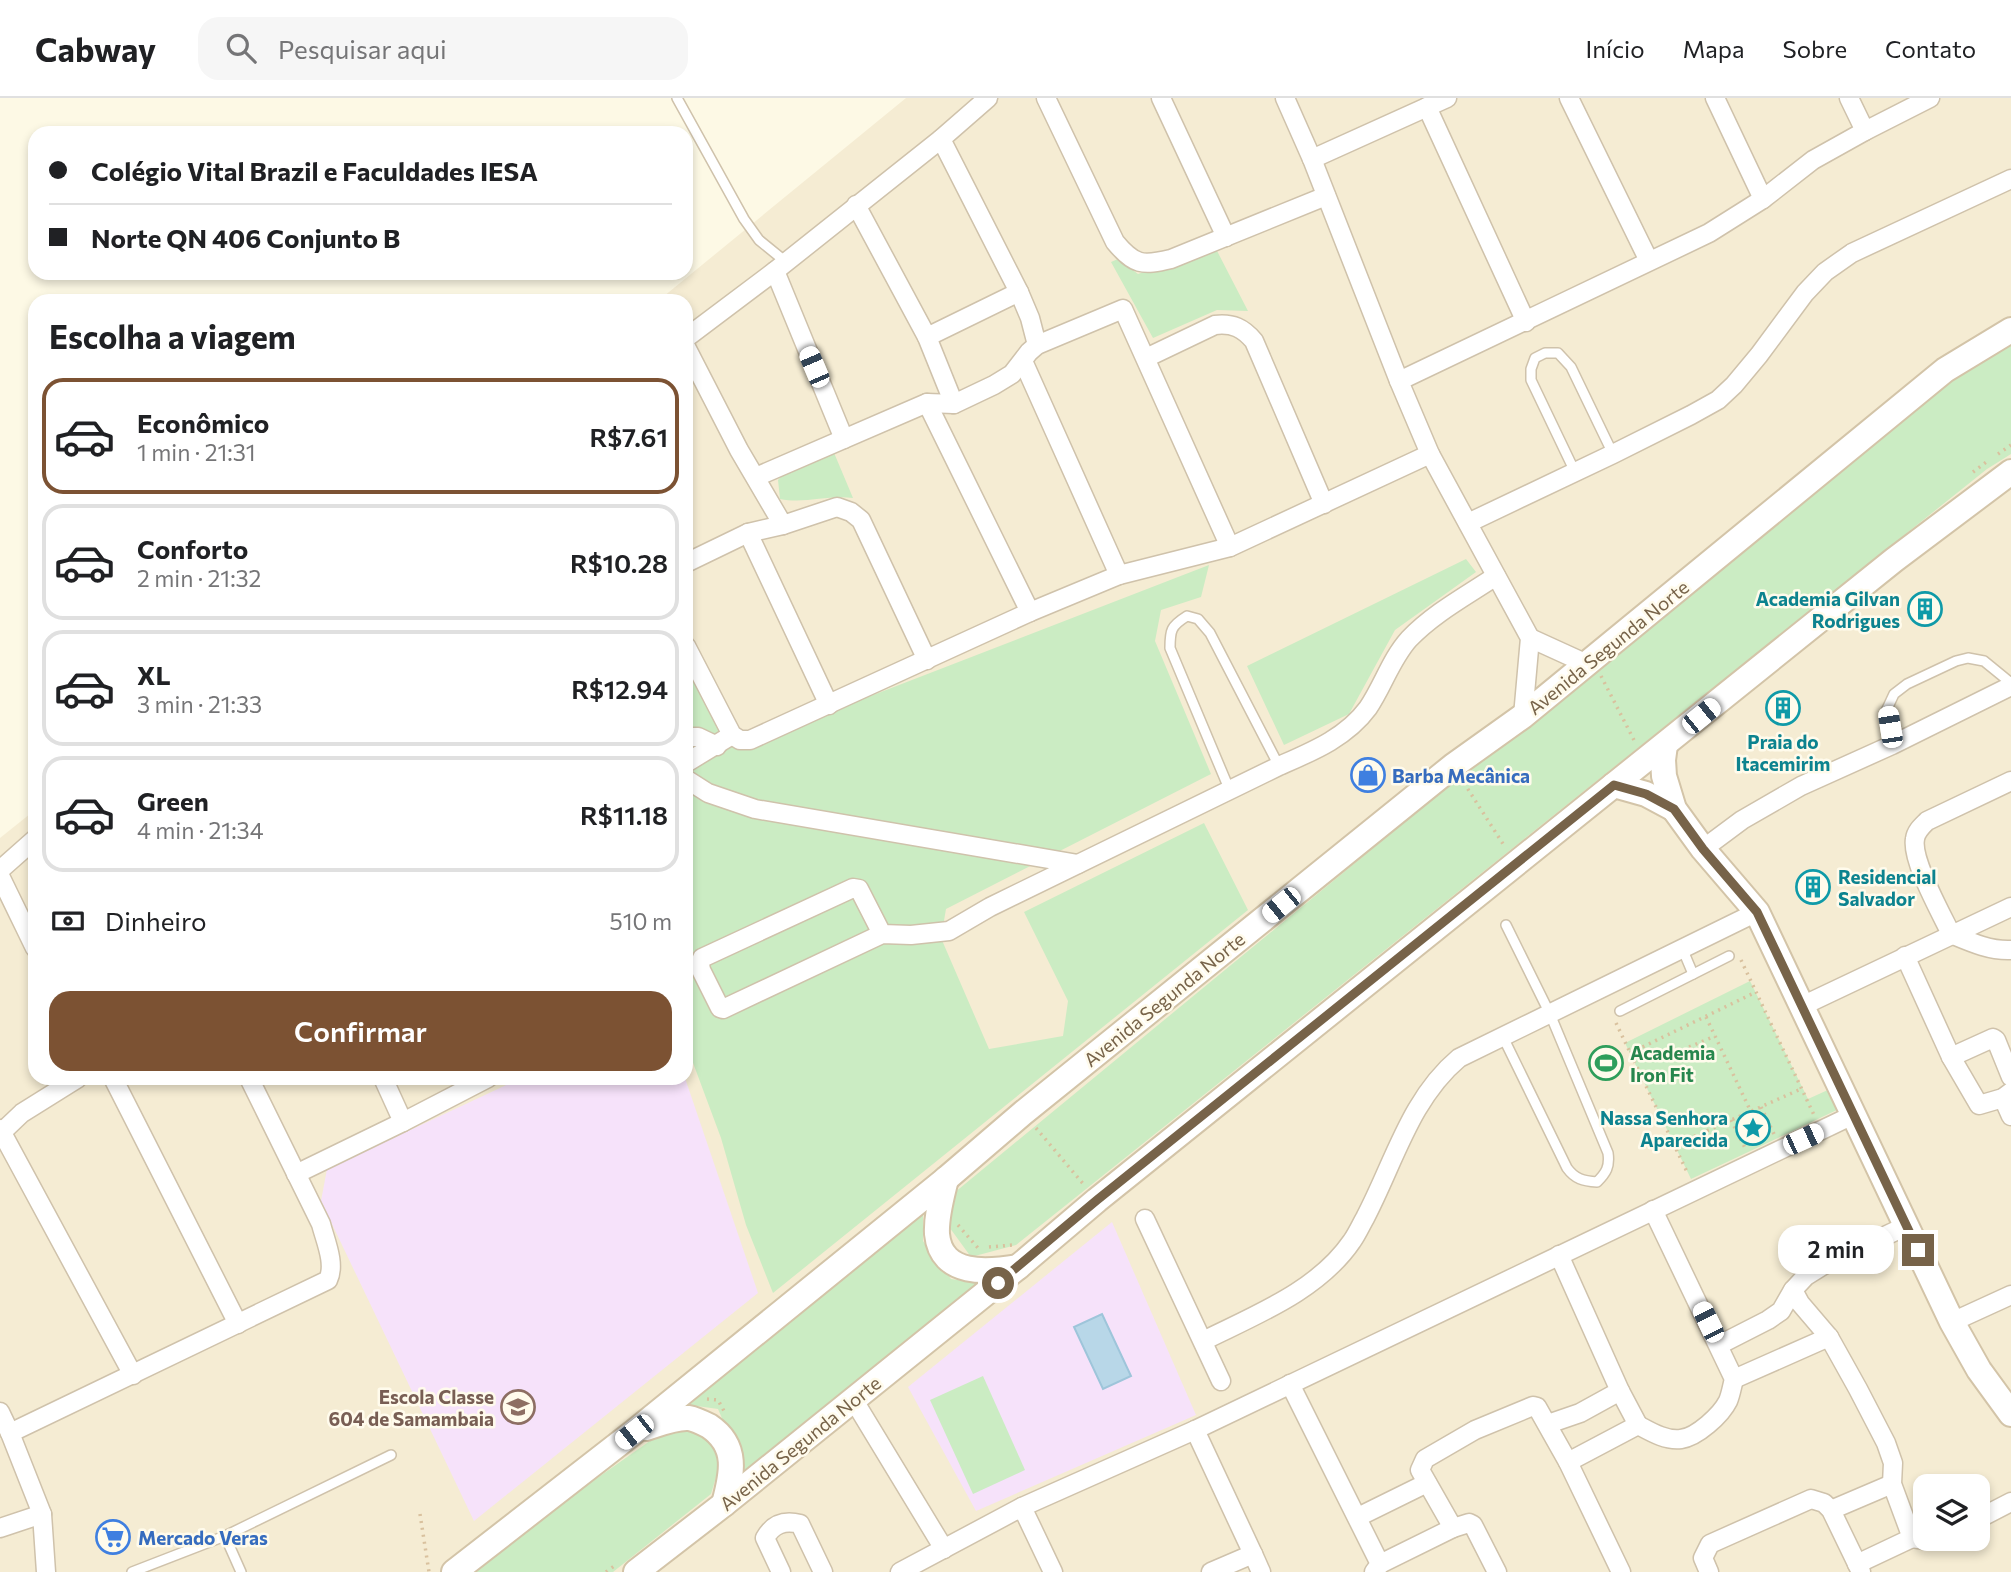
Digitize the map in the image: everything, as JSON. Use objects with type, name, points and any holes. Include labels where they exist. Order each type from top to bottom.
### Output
[{"type":"main road","name":"Avenida Segunda Norte","points":[[454,1572],[634,1432],[1452,766],[1592,666],[1945,370],[2011,330]]},
{"type":"main road","name":"Avenida Segunda Norte","points":[[626,1568],[724,1504],[853,1399],[1019,1255],[1097,1200],[1894,560],[2011,472]]},
{"type":"main road","points":[[1665,745],[1664,776],[1674,809],[1703,849],[1757,912],[1952,1322],[1979,1370],[2011,1414]]},
{"type":"main road","points":[[1614,785],[1646,794],[1674,809]]},
{"type":"main road","points":[[946,1179],[937,1236],[943,1252],[955,1264],[971,1271],[993,1271],[1019,1255]]},
{"type":"main road","points":[[634,1432],[670,1420],[688,1418],[704,1423],[717,1432],[729,1447],[732,1461],[724,1504]]},
{"type":"street","points":[[693,333],[941,139],[988,98]]},
{"type":"street","points":[[1046,98],[1115,242],[1126,256],[1139,262],[1153,263],[1171,259],[1326,196]]},
{"type":"street","points":[[1161,98],[1226,237]]},
{"type":"street","points":[[1285,98],[1430,454],[1530,638],[1522,716]]},
{"type":"street","points":[[1569,98],[1650,261]]},
{"type":"street","points":[[1715,98],[1763,199]]},
{"type":"street","points":[[1849,98],[1865,131]]},
{"type":"street","points":[[1399,381],[1709,233],[1763,199],[1813,160],[1930,98]]},
{"type":"street","points":[[1312,159],[1436,102],[1526,322]]},
{"type":"street","points":[[941,139],[1019,292],[1037,345]]},
{"type":"street","points":[[1468,523],[1613,454],[1717,400],[1734,386],[1805,293],[1825,272],[1852,253],[2011,179]]},
{"type":"street","points":[[856,205],[928,337],[954,404]]},
{"type":"street","points":[[780,266],[844,439]]},
{"type":"street","points":[[928,337],[1019,292]]},
{"type":"street","points":[[756,477],[927,403],[954,404],[1012,374],[1037,345],[1123,309],[1230,547]]},
{"type":"street","points":[[1146,358],[1215,325],[1225,324],[1246,331],[1254,341],[1324,504]]},
{"type":"street","points":[[693,361],[739,450],[783,525]]},
{"type":"street","points":[[1023,361],[1119,575]]},
{"type":"street","points":[[927,403],[1030,612]]},
{"type":"street","points":[[693,737],[750,740],[1030,612],[1119,575],[1230,547],[1430,454]]},
{"type":"street","points":[[693,560],[748,533],[783,525],[837,507],[851,512],[861,520],[927,660]]},
{"type":"street","points":[[748,533],[829,705]]},
{"type":"street","points":[[882,934],[859,889],[853,888],[702,958],[701,970],[723,1010],[882,934],[911,935],[949,931],[990,907],[1339,736],[1368,708],[1407,641],[1427,621],[1496,576]]},
{"type":"street","points":[[1530,638],[1592,666]]},
{"type":"street","points":[[693,663],[724,740]]},
{"type":"street","points":[[1703,849],[1742,820],[1801,786],[1892,745],[2011,684]]},
{"type":"street","points":[[693,759],[724,740]]},
{"type":"street","points":[[2011,781],[1927,821],[1919,829],[1915,839],[1915,856],[1951,934],[1979,946],[2011,950]]},
{"type":"street","points":[[693,783],[708,793],[755,809],[1078,864]]},
{"type":"street","points":[[0,870],[28,845]]},
{"type":"street","points":[[0,876],[28,934]]},
{"type":"street","points":[[1802,1006],[2011,906]]},
{"type":"street","points":[[1203,1341],[1271,1307],[1329,1268],[1352,1241],[1428,1090],[1459,1058],[1757,912]]},
{"type":"street","points":[[1905,956],[1951,1057],[1976,1104],[1982,1106],[2007,1095],[2011,1116]]},
{"type":"street","points":[[1951,1057],[1993,1038],[2011,1077]]},
{"type":"street","points":[[67,1085],[22,1113],[1,1132],[133,1375]]},
{"type":"street","points":[[117,1085],[238,1324]]},
{"type":"street","points":[[10,1433],[328,1280],[331,1273],[328,1249],[321,1224],[252,1085]]},
{"type":"street","points":[[386,1085],[403,1122]]},
{"type":"street","points":[[296,1174],[474,1085]]},
{"type":"street","points":[[900,1572],[1022,1507],[1195,1430],[1853,1115]]},
{"type":"street","points":[[1559,1255],[1638,1425],[1666,1438],[1682,1440],[1716,1418],[1728,1400],[1734,1379],[1653,1210]]},
{"type":"street","points":[[1145,1219],[1222,1381]]},
{"type":"street","points":[[1719,1345],[1781,1311],[1793,1290],[1822,1266],[1906,1226]]},
{"type":"street","points":[[1709,1572],[1703,1559],[1710,1544],[1811,1499],[1824,1503],[1831,1510],[1859,1568],[1912,1538],[1892,1484],[1893,1463],[1886,1443],[1829,1337],[1800,1303],[1793,1290]]},
{"type":"street","points":[[1952,1322],[2011,1294]]},
{"type":"street","points":[[1734,1379],[1829,1337]]},
{"type":"street","points":[[1290,1384],[1358,1517],[1377,1568],[1465,1524],[1473,1525],[1497,1572]]},
{"type":"street","points":[[1548,1424],[1580,1413],[1620,1391]]},
{"type":"street","points":[[853,1399],[944,1549]]},
{"type":"street","points":[[1453,1528],[1420,1470],[1425,1460],[1475,1430],[1533,1406],[1540,1409],[1548,1424],[1621,1572]]},
{"type":"street","points":[[0,1412],[41,1514],[46,1572]]},
{"type":"street","points":[[1568,1462],[1638,1425]]},
{"type":"street","points":[[1195,1430],[1261,1572]]},
{"type":"street","points":[[1358,1517],[1427,1483]]},
{"type":"street","points":[[1831,1510],[1892,1484]]},
{"type":"street","points":[[1990,1513],[2011,1502]]},
{"type":"street","points":[[1022,1507],[1054,1572]]},
{"type":"street","points":[[0,1528],[41,1514]]},
{"type":"street","points":[[781,1572],[765,1538],[769,1530],[790,1521],[800,1524],[823,1572]]},
{"type":"street","points":[[1211,1572],[1253,1554]]},
{"type":"lane","points":[[677,98],[693,126]]},
{"type":"lane","points":[[693,127],[744,219],[780,266]]},
{"type":"lane","points":[[1575,472],[1531,380],[1535,358],[1558,353],[1570,367],[1613,454]]},
{"type":"lane","points":[[1230,791],[1170,648],[1170,632],[1176,623],[1187,616],[1198,619],[1210,634],[1279,766]]},
{"type":"lane","points":[[1892,745],[1887,709],[1894,694],[1907,684],[1968,658],[1984,661],[2011,684]]},
{"type":"lane","points":[[1503,1037],[1567,1168],[1574,1177],[1586,1182],[1597,1182],[1606,1174],[1608,1153],[1550,1014],[1506,925]]},
{"type":"lane","points":[[1682,948],[1693,974]]},
{"type":"lane","points":[[1620,1011],[1729,956]]},
{"type":"lane","points":[[132,1572],[225,1536],[391,1455]]},
{"type":"lane","points":[[225,1536],[241,1572]]},
{"type":"path","points":[[1592,666],[1637,746]]},
{"type":"path","points":[[1741,960],[1816,1120]]},
{"type":"path","points":[[1630,1053],[1755,993]]},
{"type":"path","points":[[1706,1017],[1751,1112]]},
{"type":"path","points":[[1615,1021],[1691,1179]]},
{"type":"path","points":[[1689,1047],[1715,1036]]},
{"type":"path","points":[[1675,1145],[1802,1089]]},
{"type":"path","points":[[1761,1107],[1777,1139]]},
{"type":"path","points":[[1023,1113],[1097,1200]]},
{"type":"path","points":[[1731,1120],[1747,1152]]},
{"type":"path","points":[[956,1222],[978,1249],[1019,1255]]},
{"type":"path","points":[[421,1514],[429,1572]]},
{"type":"path","points":[[607,1572],[626,1568]]},
{"type":"shaded area","points":[[906,98],[2011,98],[2011,1572],[0,1572],[0,838],[28,816],[28,1085],[693,1085],[693,294],[667,294],[684,280],[693,280],[693,272]]},
{"type":"shaded area","name":"Escola Classe 604 de Samambaia","points":[[506,1085],[687,1085],[758,1293],[474,1521],[321,1201],[327,1169]]},
{"type":"shaded area","points":[[1112,1222],[1196,1415],[976,1511],[908,1387]]},
{"type":"green space","points":[[1215,247],[1248,311],[1217,310],[1153,338],[1111,262],[1118,259],[1138,274]]},
{"type":"green space","points":[[2011,337],[2011,454],[1987,469],[1016,1245],[971,1257],[947,1224],[954,1193],[1949,374]]},
{"type":"green space","points":[[832,448],[853,498],[798,501],[780,499],[778,480],[785,472]]},
{"type":"green space","points":[[1466,559],[1476,572],[1395,630],[1349,714],[1284,745],[1247,666]]},
{"type":"green space","points":[[1209,565],[1201,597],[1161,610],[1155,641],[1211,774],[946,909],[941,938],[989,1049],[1063,1036],[1068,1001],[1024,912],[1204,823],[1248,910],[773,1293],[746,1225],[721,1138],[693,1063],[693,659],[736,748]]},
{"type":"green space","points":[[1750,981],[1808,1099],[1830,1089],[1839,1109],[1691,1179],[1625,1043]]},
{"type":"green space","points":[[923,1211],[923,1241],[951,1279],[979,1283],[736,1486],[737,1453],[718,1409],[690,1405],[683,1410]]},
{"type":"green space","points":[[983,1376],[1025,1470],[973,1494],[930,1400]]},
{"type":"green space","points":[[684,1428],[705,1434],[722,1457],[711,1494],[613,1572],[464,1572],[654,1438]]},
{"type":"water","points":[[1102,1314],[1131,1376],[1103,1389],[1074,1327]]},
{"type":"place","name":"Academia Gilvan Rodrigues","points":[[1925,609]]},
{"type":"place","name":"Praia do Itacemirim","points":[[1783,708]]},
{"type":"place","name":"Barba Mecânica","points":[[1368,775]]},
{"type":"place","name":"Residencial Salvador","points":[[1813,887]]},
{"type":"place","name":"Academia Iron Fit","points":[[1606,1063]]},
{"type":"place","name":"Nassa Senhora Aparecida","points":[[1753,1128]]},
{"type":"place","name":"Escola Classe 604 de Samambaia","points":[[518,1407]]},
{"type":"place","name":"Mercado Veras","points":[[113,1537]]},
{"type":"route","points":[[998,1283],[1097,1200],[1614,785],[1646,794],[1674,809],[1703,849],[1757,912],[1918,1250]]}]
